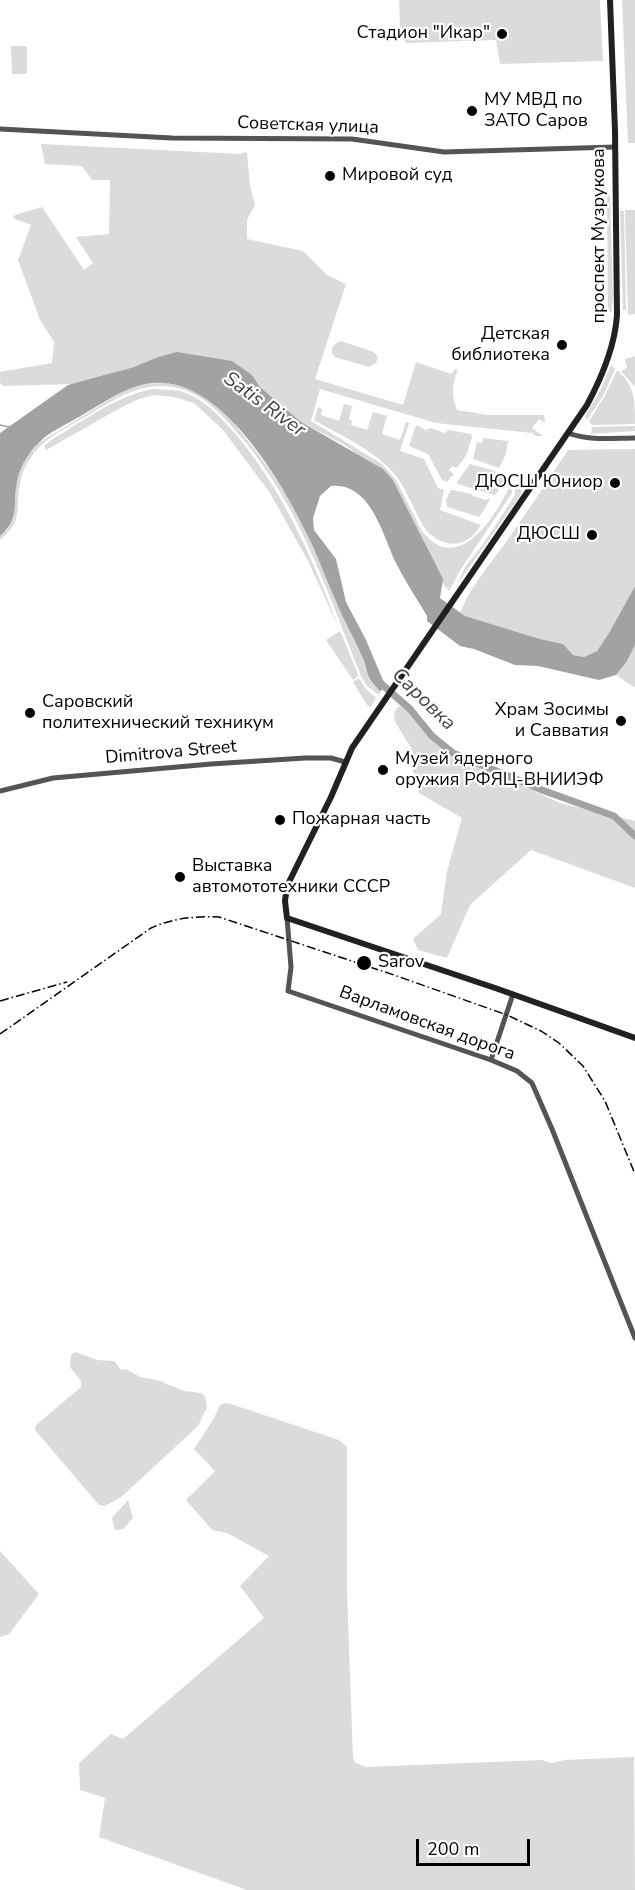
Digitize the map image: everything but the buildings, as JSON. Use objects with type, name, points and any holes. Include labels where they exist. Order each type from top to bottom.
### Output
[{"type":"main road","name":"проспект Музрукова","points":[[287,918],[285,901],[287,886],[345,762],[387,695],[588,405],[597,387],[616,330],[615,147],[610,0]]},
{"type":"main road","points":[[287,918],[513,994],[635,1038]]},
{"type":"street","name":"Советская улица","points":[[0,129],[172,138],[352,139],[444,152],[615,147]]},
{"type":"street","points":[[568,433],[594,438],[635,438]]},
{"type":"street","name":"Dimitrova Street","points":[[0,791],[53,778],[177,767],[305,758],[331,758],[345,762]]},
{"type":"street","name":"проспект Музрукова","points":[[287,918],[291,967],[288,991]]},
{"type":"street","name":"Варламовская дорога","points":[[288,991],[491,1060],[518,1071],[532,1083],[557,1140],[635,1338]]},
{"type":"street","points":[[491,1060],[513,994]]},
{"type":"shaded area","name":"Стадион \"Икар\"","points":[[399,0],[600,0],[603,61],[500,64],[496,40],[406,43],[400,32]]},
{"type":"shaded area","points":[[622,0],[635,0],[635,143],[628,143]]},
{"type":"shaded area","points":[[11,46],[27,46],[27,74],[12,74]]},
{"type":"shaded area","points":[[41,144],[240,154],[247,152],[250,186],[255,205],[247,220],[247,239],[303,251],[327,275],[346,284],[315,379],[403,405],[416,362],[451,374],[455,369],[458,370],[453,390],[457,410],[488,415],[544,415],[545,423],[539,419],[532,428],[543,436],[536,436],[532,433],[436,423],[320,389],[311,421],[382,464],[396,480],[422,531],[435,543],[448,548],[461,546],[473,538],[494,515],[509,488],[512,490],[449,591],[443,584],[393,480],[343,444],[301,422],[260,387],[252,375],[158,357],[134,367],[75,384],[4,386],[0,383],[0,372],[52,363],[54,342],[40,320],[18,260],[31,225],[13,218],[15,215],[42,207],[84,270],[93,263],[76,237],[109,234],[110,180],[92,180],[82,166],[45,164]]},
{"type":"shaded area","points":[[610,193],[612,312],[608,311],[607,199]]},
{"type":"shaded area","points":[[625,210],[635,210],[635,314],[628,315]]},
{"type":"shaded area","points":[[620,211],[624,211],[626,310],[623,310]]},
{"type":"shaded area","points":[[341,341],[374,352],[378,357],[376,363],[369,367],[335,357],[332,353],[333,347]]},
{"type":"shaded area","points":[[635,356],[635,387],[621,371],[627,368],[625,359]]},
{"type":"shaded area","points":[[611,365],[615,369],[603,396],[587,420],[585,416],[600,391]]},
{"type":"shaded area","points":[[617,370],[633,394],[635,424],[592,425],[589,421],[605,396]]},
{"type":"shaded area","points":[[162,383],[189,388],[211,401],[234,423],[271,471],[308,535],[363,658],[369,678],[381,691],[379,695],[367,686],[361,676],[309,547],[276,486],[257,457],[229,423],[208,403],[183,389],[149,387],[126,394],[46,441],[26,465],[21,477],[16,520],[13,527],[0,540],[0,536],[8,529],[14,518],[16,486],[21,467],[27,456],[40,442],[127,389]]},
{"type":"shaded area","points":[[154,389],[186,393],[201,401],[215,412],[238,437],[284,505],[319,577],[339,628],[308,561],[270,493],[223,430],[194,403],[174,397],[154,395],[139,399],[46,450],[44,446],[53,439],[114,402]]},
{"type":"shaded area","points":[[344,404],[352,406],[349,419],[352,421],[351,425],[367,430],[373,412],[387,416],[382,434],[400,440],[406,422],[409,423],[400,451],[424,459],[438,488],[444,490],[440,510],[481,525],[469,539],[455,544],[440,541],[433,536],[426,530],[400,482],[388,467],[358,445],[314,420],[318,407],[322,409],[321,415],[339,421]]},
{"type":"shaded area","points":[[416,425],[426,430],[431,428],[444,433],[449,430],[471,434],[466,456],[457,468],[452,466],[449,470],[454,474],[447,482],[442,480],[428,454],[409,446]]},
{"type":"shaded area","points":[[635,426],[635,431],[591,434],[592,427]]},
{"type":"shaded area","points":[[483,438],[508,441],[506,454],[499,468],[473,459],[477,442],[482,443]]},
{"type":"shaded area","points":[[635,449],[635,586],[597,651],[584,657],[573,655],[563,644],[540,639],[460,613],[477,582],[568,450]]},
{"type":"shaded area","points":[[470,464],[492,470],[505,479],[496,494],[458,484],[457,482]]},
{"type":"shaded area","points":[[514,485],[522,491],[520,496],[457,585],[465,567],[484,543],[515,495]]},
{"type":"shaded area","points":[[450,491],[490,500],[479,517],[447,507],[446,501]]},
{"type":"shaded area","points":[[340,631],[358,674],[353,680],[326,640]]},
{"type":"shaded area","points":[[635,645],[635,688],[616,675],[627,661]]},
{"type":"shaded area","points":[[359,678],[365,688],[376,698],[371,707],[367,705],[353,682]]},
{"type":"shaded area","points":[[405,705],[445,750],[560,803],[635,821],[635,888],[531,850],[470,905],[447,958],[418,950],[413,939],[441,914],[447,871],[462,818],[419,793],[413,771],[413,751],[395,722],[394,713],[398,707]]},
{"type":"shaded area","points":[[75,1352],[97,1360],[114,1361],[121,1370],[126,1369],[140,1377],[157,1380],[184,1391],[201,1393],[205,1396],[207,1407],[195,1429],[121,1497],[105,1506],[99,1505],[35,1430],[36,1425],[81,1387],[81,1381],[70,1367],[71,1355]]},
{"type":"shaded area","points":[[225,1403],[339,1440],[347,1447],[347,1591],[353,1758],[356,1763],[366,1767],[543,1760],[551,1763],[564,1760],[634,1757],[635,1890],[247,1890],[99,1837],[105,1798],[80,1790],[79,1763],[111,1734],[123,1739],[264,1618],[240,1586],[269,1556],[227,1533],[212,1530],[186,1500],[215,1471],[194,1449],[220,1405]]},
{"type":"shaded area","points":[[128,1500],[133,1518],[123,1529],[115,1530],[112,1518]]},
{"type":"shaded area","points":[[0,1551],[39,1594],[9,1634],[0,1637]]},
{"type":"water","name":"Satis River","points":[[177,352],[232,361],[252,375],[260,387],[301,422],[383,469],[393,480],[443,579],[440,598],[465,616],[563,644],[573,655],[584,657],[597,651],[635,586],[635,645],[627,661],[616,675],[599,680],[538,666],[515,665],[460,646],[427,621],[427,616],[396,563],[374,513],[366,501],[345,487],[331,486],[320,496],[313,518],[314,530],[336,559],[346,602],[366,640],[385,685],[381,691],[379,690],[369,676],[307,534],[267,465],[249,440],[208,400],[186,388],[163,383],[142,385],[122,392],[45,437],[27,457],[18,475],[15,511],[11,523],[0,536],[0,433],[68,385],[134,367]]},
{"type":"waterway","points":[[0,425],[9,427]]},
{"type":"waterway","name":"Саровка","points":[[378,681],[410,709],[432,736],[453,753],[542,790],[614,816],[635,836]]},
{"type":"railway","points":[[0,1034],[151,928],[184,918],[219,917],[507,1015],[541,1031],[559,1043],[583,1066],[605,1101],[635,1174]]},
{"type":"railway","points":[[0,1001],[67,982]]},
{"type":"place","name":"Стадион \"Икар\"","points":[[502,34]]},
{"type":"place","name":"МУ МВД по ЗАТО Саров","points":[[472,111]]},
{"type":"place","name":"Мировой суд","points":[[330,176]]},
{"type":"place","name":"Детская библиотека","points":[[562,345]]},
{"type":"place","name":"ДЮСШ Юниор","points":[[615,483]]},
{"type":"place","name":"ДЮСШ","points":[[592,535]]},
{"type":"place","name":"Саровский политехнический техникум","points":[[30,713]]},
{"type":"place","name":"Храм Зосимы и Савватия","points":[[621,721]]},
{"type":"place","name":"Музей ядерного оружия РФЯЦ-ВНИИЭФ","points":[[383,770]]},
{"type":"place","name":"Пожарная часть","points":[[280,820]]},
{"type":"place","name":"Выставка автомототехники СССР","points":[[180,877]]},
{"type":"place","name":"Sarov","points":[[364,963]]}]
